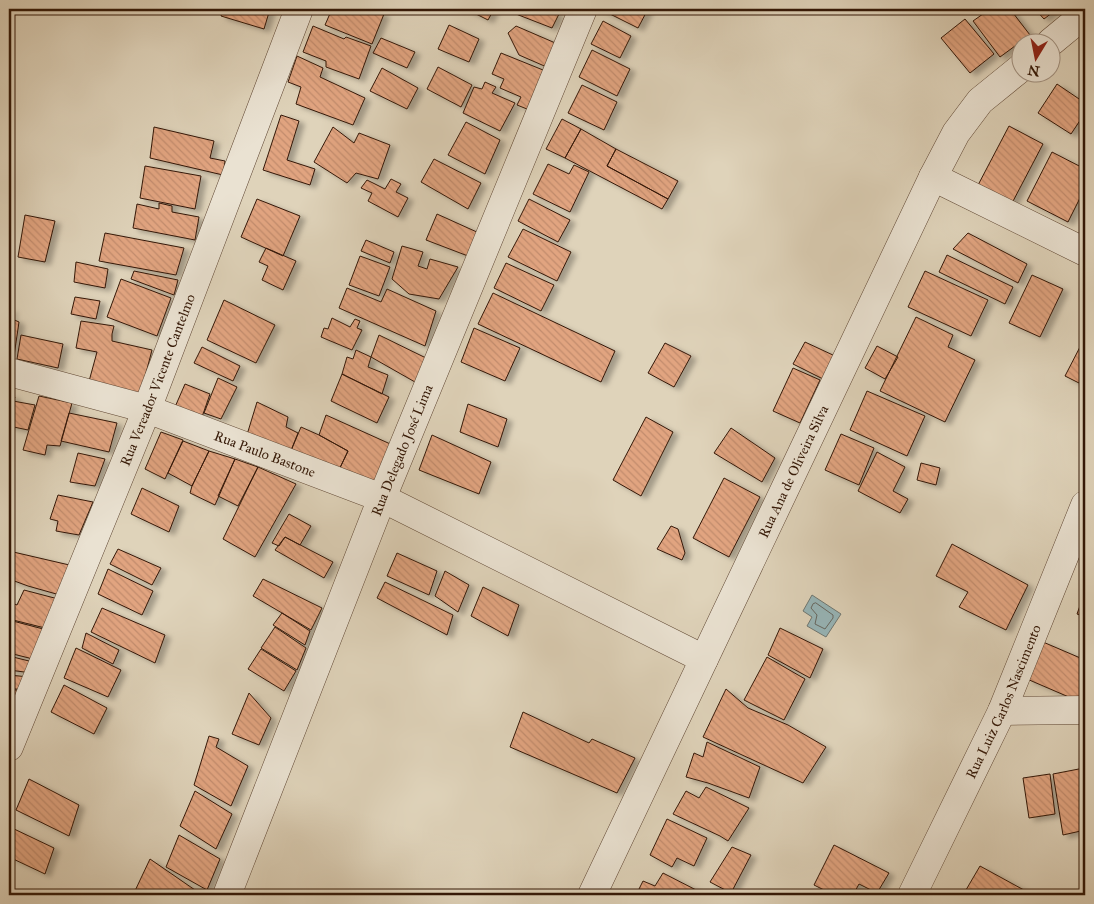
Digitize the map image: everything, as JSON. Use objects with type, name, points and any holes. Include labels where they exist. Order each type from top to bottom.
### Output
[{"type":"street","name":"Rua Vereador Vicente Cantelmo","points":[[9,747],[147,409],[299,9]]},
{"type":"street","name":"Rua Delegado José Lima","points":[[227,895],[382,498],[583,9]]},
{"type":"street","points":[[1062,33],[1085,14]]},
{"type":"street","name":"Rua Ana de Oliveira Silva","points":[[592,895],[932,177],[956,132],[980,101],[1012,75]]},
{"type":"street","points":[[932,177],[1085,252]]},
{"type":"street","name":"Rua Paulo Bastone","points":[[9,372],[147,409],[382,498],[704,659]]},
{"type":"street","name":"Rua Luiz Carlos Nascimento","points":[[912,895],[1002,711],[1085,505]]},
{"type":"street","points":[[1002,711],[1085,710]]},
{"type":"water","points":[[812,595],[841,614],[826,637],[807,626],[812,617],[803,611]]},
{"type":"building","points":[[223,9],[270,9],[264,29],[221,16]]},
{"type":"building","points":[[332,9],[370,9],[384,14],[372,44],[325,25]]},
{"type":"building","points":[[466,9],[494,9],[488,20]]},
{"type":"building","points":[[519,9],[547,9],[559,14],[552,28],[516,14]]},
{"type":"building","points":[[600,9],[648,9],[638,28]]},
{"type":"building","points":[[990,9],[1010,9],[1028,32],[1012,32],[1012,48],[1000,57],[973,21]]},
{"type":"building","points":[[1035,9],[1057,9],[1044,19]]},
{"type":"building","points":[[965,19],[994,54],[970,73],[941,38]]},
{"type":"building","points":[[603,21],[631,36],[620,58],[591,44]]},
{"type":"building","points":[[449,25],[479,39],[469,62],[438,49]]},
{"type":"building","points":[[313,26],[344,39],[346,37],[371,46],[359,79],[326,67],[326,61],[303,52]]},
{"type":"building","points":[[516,26],[560,45],[549,68],[519,55],[508,33]]},
{"type":"building","points":[[381,38],[415,52],[407,68],[373,53]]},
{"type":"building","points":[[592,50],[630,69],[617,96],[579,77]]},
{"type":"building","points":[[501,53],[548,72],[532,111],[517,105],[521,97],[500,88],[504,79],[492,74]]},
{"type":"building","points":[[297,56],[323,68],[320,77],[365,98],[353,125],[296,104],[301,87],[288,82]]},
{"type":"building","points":[[438,67],[472,85],[461,107],[427,89]]},
{"type":"building","points":[[382,68],[418,88],[407,109],[370,91]]},
{"type":"building","points":[[485,82],[496,87],[492,93],[515,103],[500,131],[463,113],[474,87],[482,89]]},
{"type":"building","points":[[1057,84],[1085,103],[1085,113],[1071,134],[1038,113]]},
{"type":"building","points":[[582,85],[617,102],[604,130],[568,113]]},
{"type":"building","points":[[281,115],[299,121],[287,160],[315,169],[310,185],[263,170]]},
{"type":"building","points":[[562,119],[581,129],[565,158],[546,149]]},
{"type":"building","points":[[466,122],[500,140],[485,174],[448,155]]},
{"type":"building","points":[[1009,126],[1043,144],[1011,205],[977,187]]},
{"type":"building","points":[[154,127],[214,141],[210,158],[225,161],[223,175],[150,158]]},
{"type":"building","points":[[333,127],[354,143],[359,133],[390,145],[378,179],[356,173],[347,183],[314,162]]},
{"type":"building","points":[[581,129],[616,149],[607,166],[668,199],[662,209],[565,158]]},
{"type":"building","points":[[616,149],[678,181],[668,199],[607,166]]},
{"type":"building","points":[[1052,152],[1085,169],[1085,188],[1068,222],[1027,201]]},
{"type":"building","points":[[434,159],[481,183],[468,209],[421,182]]},
{"type":"building","points":[[548,164],[569,174],[574,165],[589,172],[570,212],[533,194]]},
{"type":"building","points":[[145,166],[201,176],[195,209],[140,198]]},
{"type":"building","points":[[391,179],[401,184],[396,192],[408,198],[398,217],[368,201],[372,193],[361,188],[367,180],[385,189]]},
{"type":"building","points":[[257,199],[300,216],[283,256],[241,237]]},
{"type":"building","points":[[529,199],[570,220],[558,242],[518,221]]},
{"type":"building","points":[[159,203],[172,206],[172,212],[199,217],[195,240],[133,228],[137,204],[159,209]]},
{"type":"building","points":[[437,214],[479,233],[468,256],[426,240]]},
{"type":"building","points":[[25,215],[55,221],[45,262],[18,257]]},
{"type":"building","points":[[523,229],[571,252],[557,281],[508,257]]},
{"type":"building","points":[[105,233],[184,248],[176,275],[99,261]]},
{"type":"building","points":[[968,233],[1027,264],[1018,283],[953,249]]},
{"type":"building","points":[[366,240],[394,252],[390,263],[361,251]]},
{"type":"building","points":[[402,246],[423,252],[418,266],[427,269],[430,259],[458,267],[439,299],[409,294],[392,279]]},
{"type":"building","points":[[266,248],[296,261],[283,290],[262,280],[268,266],[259,262]]},
{"type":"building","points":[[947,255],[1013,287],[1005,304],[939,272]]},
{"type":"building","points":[[360,256],[390,267],[379,296],[349,285]]},
{"type":"building","points":[[76,262],[108,269],[105,288],[74,282]]},
{"type":"building","points":[[506,263],[554,285],[541,311],[494,288]]},
{"type":"building","points":[[134,271],[178,280],[174,295],[131,279]]},
{"type":"building","points":[[925,271],[988,300],[971,336],[908,307]]},
{"type":"building","points":[[1032,275],[1063,289],[1040,337],[1009,323]]},
{"type":"building","points":[[121,279],[171,298],[157,336],[107,317]]},
{"type":"building","points":[[347,288],[381,302],[387,289],[436,311],[425,346],[339,308]]},
{"type":"building","points":[[493,293],[615,351],[601,382],[478,324]]},
{"type":"building","points":[[75,297],[100,301],[96,319],[71,314]]},
{"type":"building","points":[[224,300],[275,325],[256,363],[207,340]]},
{"type":"building","points":[[9,310],[12,310],[10,318],[19,322],[14,356],[9,355]]},
{"type":"building","points":[[916,317],[953,335],[948,347],[975,360],[945,422],[880,391]]},
{"type":"building","points":[[332,318],[350,327],[355,319],[360,321],[357,328],[362,330],[352,350],[321,337],[324,328],[328,329]]},
{"type":"building","points":[[81,321],[114,326],[112,341],[152,350],[140,396],[88,385],[97,352],[76,348]]},
{"type":"building","points":[[474,328],[520,348],[505,381],[461,362]]},
{"type":"building","points":[[21,335],[63,344],[58,368],[17,359]]},
{"type":"building","points":[[379,335],[426,358],[415,382],[371,357]]},
{"type":"building","points":[[805,342],[835,356],[823,379],[793,364]]},
{"type":"building","points":[[665,343],[691,356],[674,387],[648,373]]},
{"type":"building","points":[[1081,345],[1085,347],[1085,386],[1065,376]]},
{"type":"building","points":[[877,346],[898,357],[885,379],[865,368]]},
{"type":"building","points":[[202,347],[240,366],[233,381],[194,363]]},
{"type":"building","points":[[356,350],[371,357],[368,367],[388,375],[382,394],[342,374],[347,357],[353,359]]},
{"type":"building","points":[[793,368],[820,380],[800,423],[773,411]]},
{"type":"building","points":[[342,374],[389,397],[377,423],[331,401]]},
{"type":"building","points":[[218,378],[237,387],[221,419],[204,413]]},
{"type":"building","points":[[185,384],[210,394],[202,417],[175,407]]},
{"type":"building","points":[[867,391],[925,416],[907,456],[850,430]]},
{"type":"building","points":[[9,395],[15,397],[9,414]]},
{"type":"building","points":[[39,396],[72,403],[60,446],[47,445],[45,455],[23,450]]},
{"type":"building","points":[[13,401],[35,405],[28,430],[9,426],[9,414]]},
{"type":"building","points":[[257,402],[288,417],[286,427],[298,433],[290,453],[246,438]]},
{"type":"building","points":[[468,404],[507,419],[498,447],[460,432]]},
{"type":"building","points":[[69,413],[117,423],[109,452],[61,441]]},
{"type":"building","points":[[326,415],[397,447],[375,489],[338,472],[348,451],[319,435]]},
{"type":"building","points":[[646,417],[673,432],[641,496],[613,480]]},
{"type":"building","points":[[301,427],[348,451],[338,472],[290,453]]},
{"type":"building","points":[[731,428],[775,458],[762,482],[714,453]]},
{"type":"building","points":[[161,432],[183,440],[165,479],[145,469]]},
{"type":"building","points":[[841,434],[874,448],[859,485],[825,470]]},
{"type":"building","points":[[432,435],[491,462],[479,494],[419,470]]},
{"type":"building","points":[[183,441],[209,451],[192,486],[168,473]]},
{"type":"building","points":[[209,451],[235,459],[215,505],[190,493]]},
{"type":"building","points":[[877,452],[905,467],[893,491],[908,499],[900,513],[858,491]]},
{"type":"building","points":[[78,453],[105,459],[95,486],[70,482]]},
{"type":"building","points":[[235,459],[258,467],[238,506],[218,496]]},
{"type":"building","points":[[921,463],[940,468],[936,485],[917,480]]},
{"type":"building","points":[[258,467],[296,484],[255,557],[223,539]]},
{"type":"building","points":[[724,478],[760,497],[729,557],[693,538]]},
{"type":"building","points":[[142,488],[179,506],[169,532],[131,514]]},
{"type":"building","points":[[58,495],[93,502],[79,535],[56,531],[58,521],[50,519]]},
{"type":"building","points":[[289,514],[311,526],[300,545],[285,537],[279,546],[272,543]]},
{"type":"building","points":[[671,526],[678,529],[685,553],[682,560],[657,549]]},
{"type":"building","points":[[285,537],[333,562],[324,578],[275,550]]},
{"type":"building","points":[[952,544],[1028,585],[1006,630],[959,607],[968,592],[936,576]]},
{"type":"building","points":[[118,549],[161,568],[152,585],[110,564]]},
{"type":"building","points":[[9,551],[78,567],[67,597],[9,579]]},
{"type":"building","points":[[397,553],[437,571],[429,595],[387,576]]},
{"type":"building","points":[[108,569],[153,591],[142,615],[98,594]]},
{"type":"building","points":[[445,571],[469,585],[458,612],[435,596]]},
{"type":"building","points":[[263,579],[322,608],[311,630],[253,596]]},
{"type":"building","points":[[385,582],[453,615],[447,635],[377,598]]},
{"type":"building","points":[[483,587],[519,605],[508,636],[471,616]]},
{"type":"building","points":[[24,590],[62,600],[49,629],[9,619],[9,602],[17,605]]},
{"type":"building","points":[[1085,592],[1085,617],[1077,614]]},
{"type":"building","points":[[102,608],[165,635],[155,663],[91,632]]},
{"type":"building","points":[[282,613],[310,631],[305,645],[273,625]]},
{"type":"building","points":[[9,620],[47,630],[35,661],[9,653]]},
{"type":"building","points":[[275,627],[306,648],[297,670],[261,648]]},
{"type":"building","points":[[780,628],[823,649],[810,678],[768,655]]},
{"type":"building","points":[[86,633],[119,650],[113,664],[82,648]]},
{"type":"building","points":[[1043,642],[1085,660],[1085,704],[1027,679]]},
{"type":"building","points":[[76,648],[121,670],[108,697],[64,678]]},
{"type":"building","points":[[261,649],[296,671],[284,691],[248,669]]},
{"type":"building","points":[[9,656],[37,663],[32,673],[9,670]]},
{"type":"building","points":[[767,657],[805,679],[784,720],[744,700]]},
{"type":"building","points":[[9,675],[29,677],[23,690],[9,688]]},
{"type":"building","points":[[64,685],[107,708],[94,734],[51,712]]},
{"type":"building","points":[[9,689],[23,691],[17,707],[9,705]]},
{"type":"building","points":[[726,689],[748,708],[788,725],[826,747],[803,783],[703,737]]},
{"type":"building","points":[[249,693],[271,718],[259,745],[232,734]]},
{"type":"building","points":[[523,712],[589,743],[592,739],[635,758],[617,793],[510,747]]},
{"type":"building","points":[[209,736],[219,739],[216,747],[248,766],[231,806],[194,785]]},
{"type":"building","points":[[707,742],[760,767],[749,798],[686,777],[694,753],[703,757]]},
{"type":"building","points":[[1084,768],[1085,830],[1063,835],[1053,774]]},
{"type":"building","points":[[1050,774],[1055,814],[1029,818],[1023,778]]},
{"type":"building","points":[[29,779],[79,805],[69,836],[16,810]]},
{"type":"building","points":[[706,787],[749,808],[728,841],[673,814],[686,791],[699,798]]},
{"type":"building","points":[[195,791],[232,814],[216,849],[180,826]]},
{"type":"building","points":[[667,819],[707,838],[694,866],[677,858],[672,867],[650,855]]},
{"type":"building","points":[[12,828],[54,848],[45,874],[9,857],[9,834]]},
{"type":"building","points":[[179,835],[220,859],[207,890],[166,867]]},
{"type":"building","points":[[834,845],[889,873],[877,893],[859,884],[853,895],[834,895],[814,885]]},
{"type":"building","points":[[732,847],[751,855],[731,893],[710,882]]},
{"type":"building","points":[[150,859],[195,890],[193,895],[133,895]]},
{"type":"building","points":[[980,866],[1033,895],[963,895]]},
{"type":"building","points":[[663,873],[700,892],[698,895],[636,895],[643,881],[655,886]]},
{"type":"building","points":[[259,890],[269,895],[257,895]]}]
